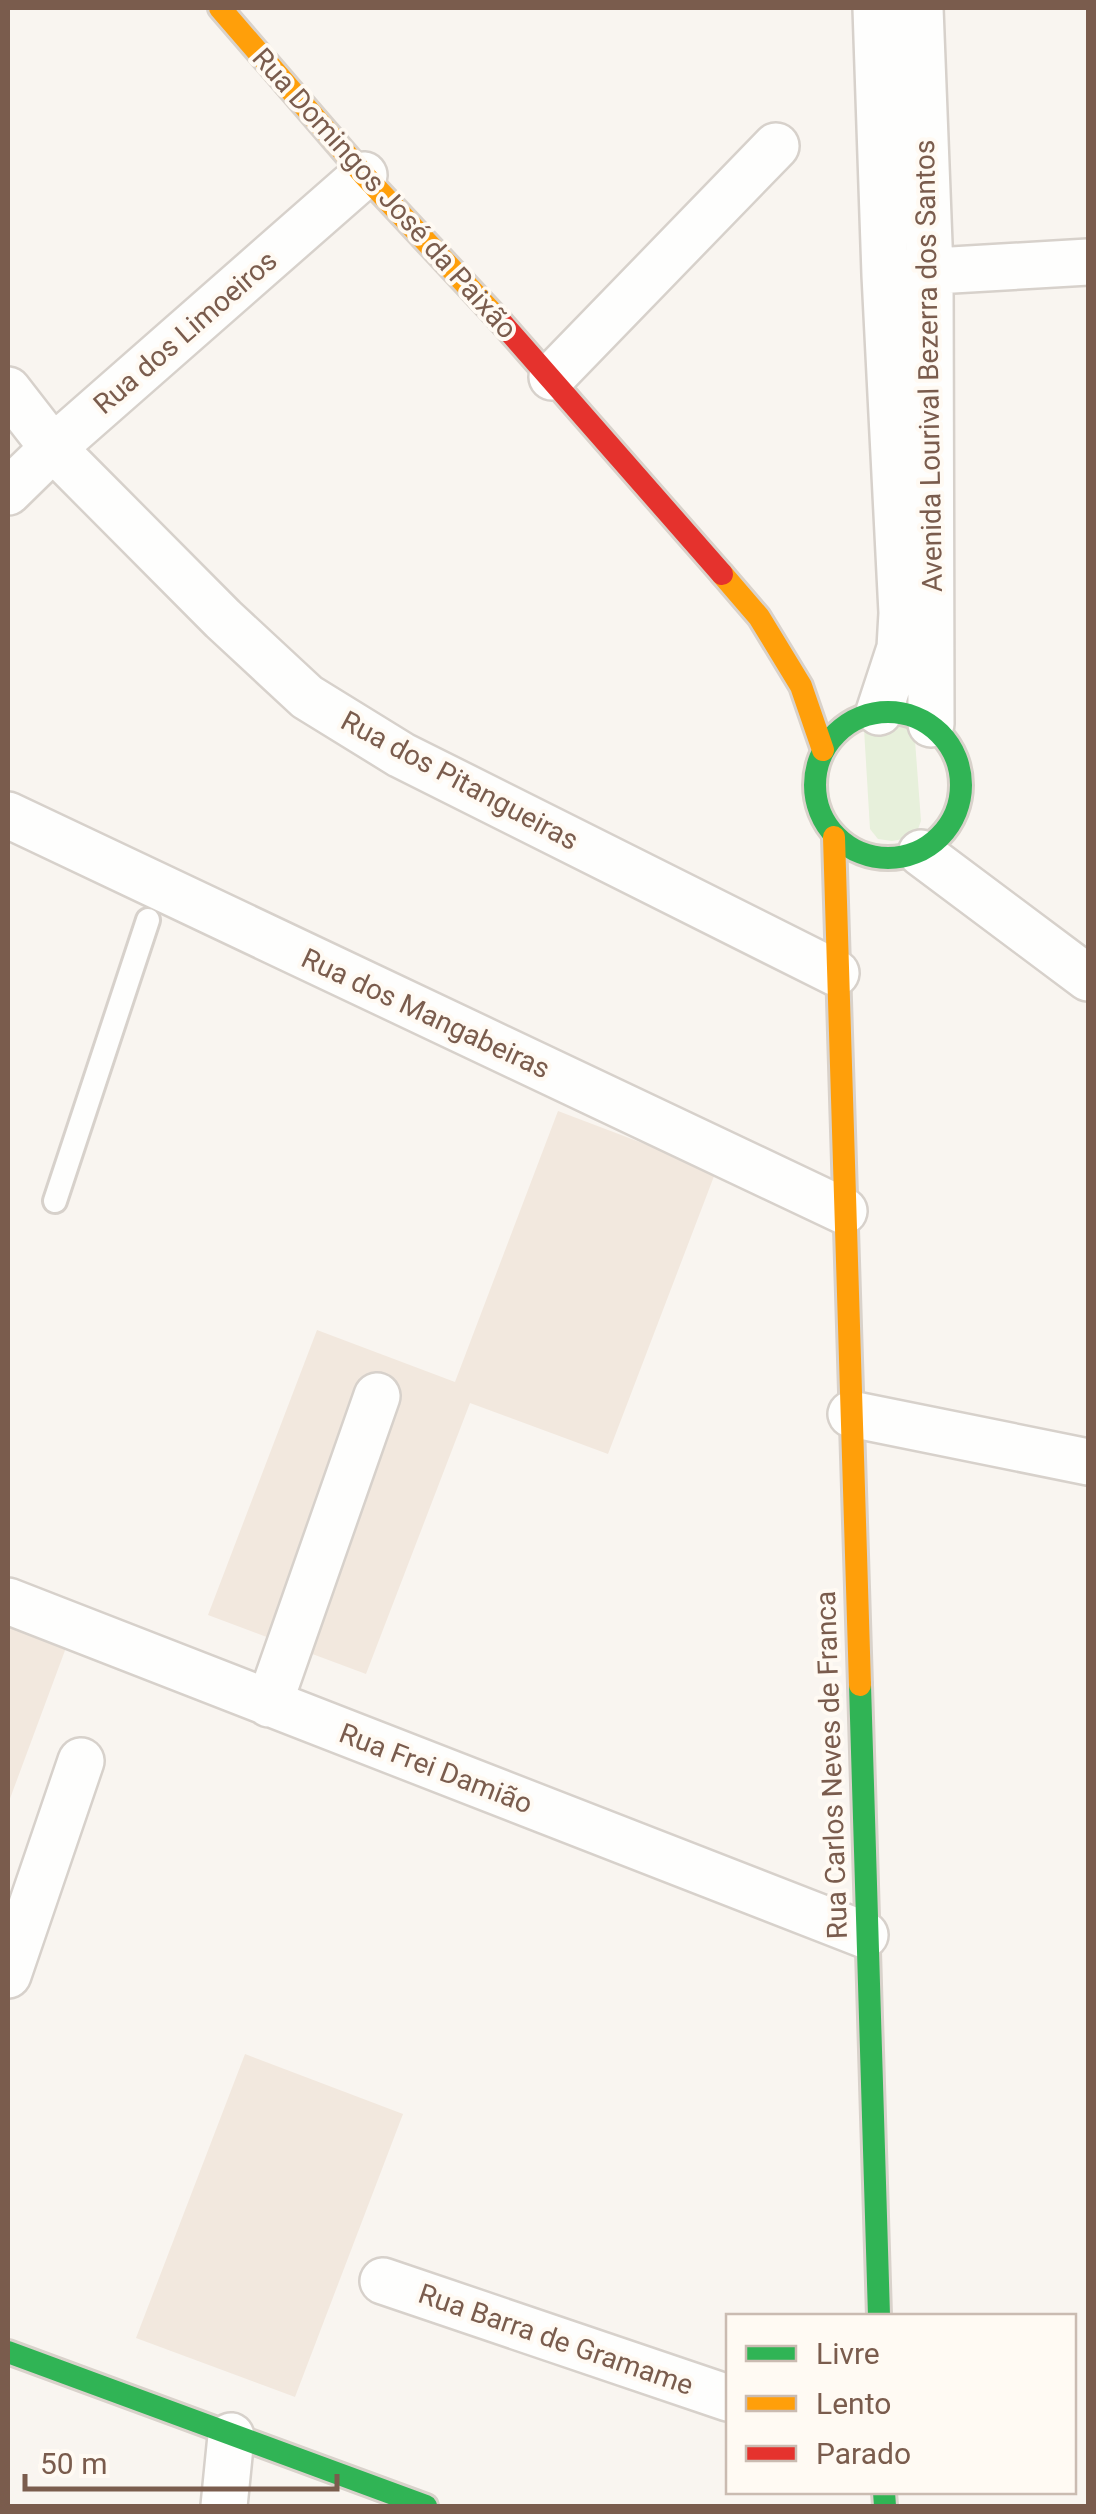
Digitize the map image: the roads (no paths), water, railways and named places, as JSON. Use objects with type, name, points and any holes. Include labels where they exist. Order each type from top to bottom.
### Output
[{"type":"main road","name":"Rua Domingos José da Paixão","points":[[220,8],[364,175],[552,377],[759,617],[802,686],[822,750],[814,788],[824,824],[834,837],[844,1211]]},
{"type":"main road","name":"Rua Domingos José da Paixão","points":[[780,647],[823,682]]},
{"type":"main road","points":[[822,750],[860,712],[897,712],[931,724],[956,754],[963,791],[951,827],[896,863],[860,854],[834,837]]},
{"type":"main road","name":"Rua Domingos José da Paixão","points":[[836,974],[858,925]]},
{"type":"main road","name":"Rua Carlos Neves de Franca","points":[[844,1211],[879,2314]]},
{"type":"main road","points":[[8,2352],[426,2506]]},
{"type":"street","name":"Avenida Lourival Bezerra dos Santos","points":[[860,712],[900,648],[902,613],[876,8]]},
{"type":"street","name":"Avenida Lourival Bezerra dos Santos","points":[[920,8],[930,270],[931,724]]},
{"type":"street","points":[[552,377],[776,146]]},
{"type":"street","name":"Rua dos Limoeiros","points":[[8,492],[364,175]]},
{"type":"street","points":[[885,275],[1088,262]]},
{"type":"street","name":"Rua dos Pitangueiras","points":[[8,390],[53,448],[306,697],[401,755],[836,974]]},
{"type":"street","name":"Rua dos Mangabeiras","points":[[8,815],[156,905],[844,1211]]},
{"type":"street","points":[[896,863],[1088,978]]},
{"type":"street","points":[[269,1704],[377,1396]]},
{"type":"street","points":[[851,1414],[1088,1462]]},
{"type":"street","name":"Rua Frei Damião","points":[[8,1601],[866,1934]]},
{"type":"street","points":[[8,1975],[81,1761]]},
{"type":"street","name":"Rua Barra de Gramame","points":[[383,2280],[726,2397]]},
{"type":"street","points":[[224,2506],[231,2436]]},
{"type":"lane","points":[[55,1200],[156,905]]}]
